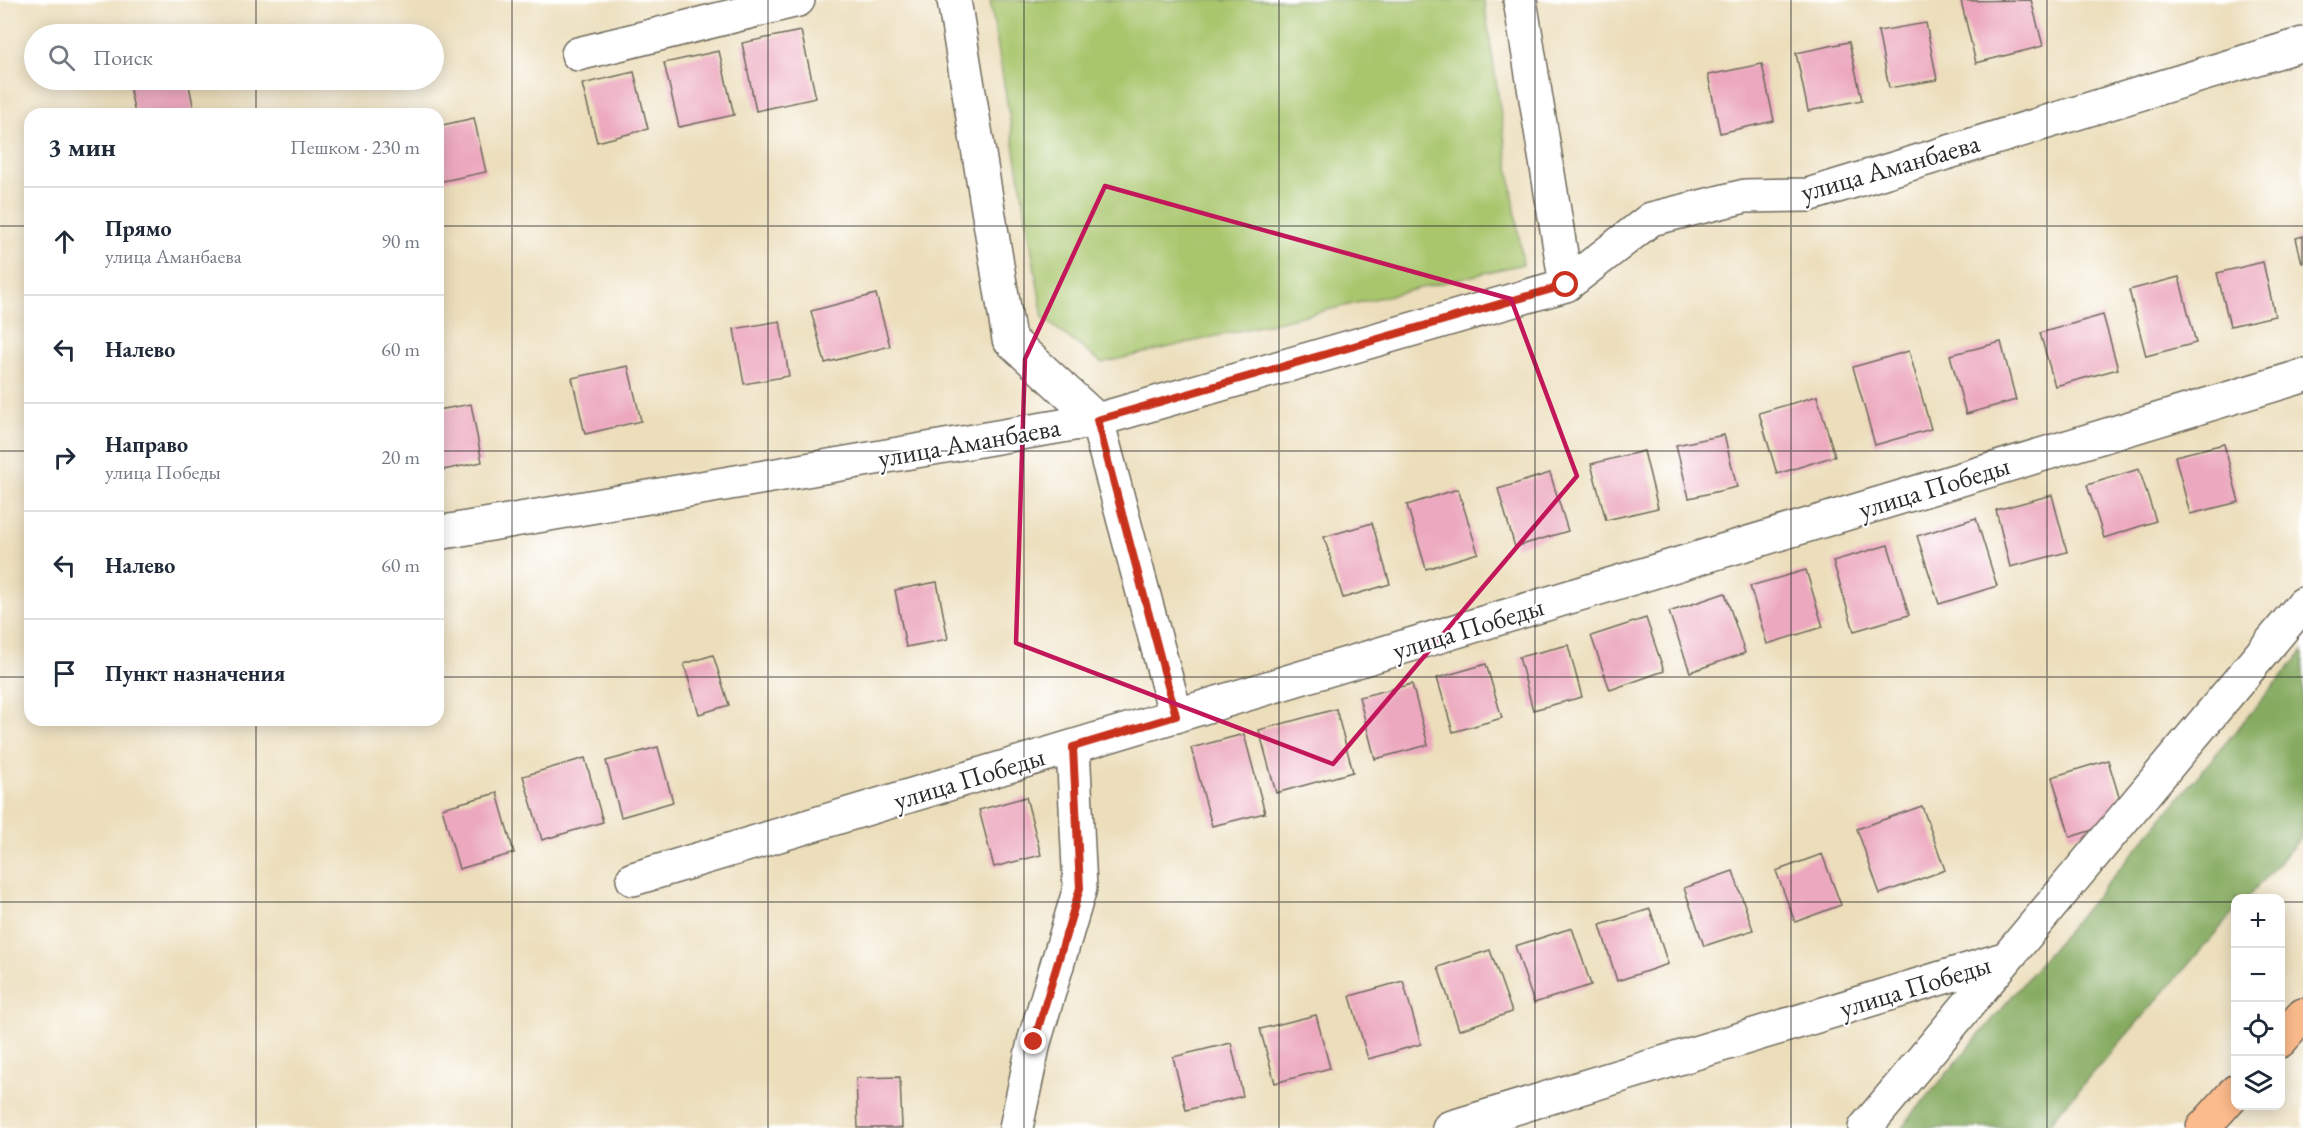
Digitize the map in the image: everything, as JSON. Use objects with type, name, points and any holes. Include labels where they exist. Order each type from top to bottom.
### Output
[{"type":"main road","points":[[2285,1036],[2303,1016]]},
{"type":"main road","points":[[2203,1128],[2231,1096]]},
{"type":"street","points":[[578,54],[798,0]]},
{"type":"street","points":[[954,0],[1009,339],[1097,420],[1176,716]]},
{"type":"street","points":[[1520,0],[1566,285]]},
{"type":"street","name":"улица Аманбаева","points":[[444,532],[1097,420],[1566,285],[1651,219],[1745,196],[1808,195],[2303,44]]},
{"type":"street","name":"улица Победы","points":[[633,879],[2303,376]]},
{"type":"street","name":"улица Победы","points":[[1449,1128],[2007,958],[2303,604]]},
{"type":"street","points":[[1016,1128],[1034,1042],[1080,888],[1073,747]]},
{"type":"street","points":[[1865,1128],[2007,958]]},
{"type":"highlighted area","points":[[1105,186],[1511,299],[1577,476],[1333,764],[1016,643],[1025,359]]},
{"type":"green space","points":[[990,0],[1484,0],[1523,264],[1102,363],[1043,318]]},
{"type":"green space","points":[[2303,651],[2303,835],[2251,894],[2231,894],[2231,916],[2045,1128],[1901,1128]]},
{"type":"building","points":[[2031,0],[2043,46],[1976,63],[1961,1]]},
{"type":"building","points":[[1926,23],[1937,80],[1889,88],[1878,31]]},
{"type":"building","points":[[801,31],[816,98],[756,111],[742,43]]},
{"type":"building","points":[[1849,42],[1862,100],[1808,111],[1796,53]]},
{"type":"building","points":[[719,51],[734,115],[679,127],[664,63]]},
{"type":"building","points":[[1762,64],[1774,121],[1720,133],[1708,75]]},
{"type":"building","points":[[634,72],[648,129],[597,142],[582,84]]},
{"type":"building","points":[[130,90],[190,90],[194,108],[134,108]]},
{"type":"building","points":[[474,118],[486,172],[444,181],[444,125]]},
{"type":"building","points":[[2303,236],[2303,263],[2302,263],[2296,238]]},
{"type":"building","points":[[2263,262],[2275,316],[2230,326],[2217,273]]},
{"type":"building","points":[[2179,277],[2196,343],[2146,356],[2129,290]]},
{"type":"building","points":[[876,294],[890,346],[825,363],[811,311]]},
{"type":"building","points":[[2103,315],[2118,369],[2055,386],[2040,333]]},
{"type":"building","points":[[780,321],[789,376],[744,384],[734,329]]},
{"type":"building","points":[[2001,342],[2016,400],[1966,414],[1950,355]]},
{"type":"building","points":[[1909,351],[1931,429],[1875,445],[1853,367]]},
{"type":"building","points":[[628,366],[641,421],[585,434],[572,378]]},
{"type":"building","points":[[1817,396],[1835,456],[1777,474],[1759,413]]},
{"type":"building","points":[[471,404],[482,462],[444,470],[444,409]]},
{"type":"building","points":[[1724,435],[1737,487],[1689,498],[1676,445]]},
{"type":"building","points":[[2224,444],[2239,502],[2190,514],[2175,456]]},
{"type":"building","points":[[1644,451],[1658,508],[1606,520],[1591,464]]},
{"type":"building","points":[[2139,469],[2156,521],[2104,538],[2087,485]]},
{"type":"building","points":[[1550,473],[1568,531],[1515,547],[1498,489]]},
{"type":"building","points":[[1458,489],[1478,553],[1426,569],[1407,505]]},
{"type":"building","points":[[2052,495],[2067,552],[2010,567],[1996,510]]},
{"type":"building","points":[[1976,518],[1997,586],[1939,604],[1917,536]]},
{"type":"building","points":[[1372,523],[1390,584],[1343,598],[1324,537]]},
{"type":"building","points":[[1888,545],[1909,615],[1854,631],[1833,561]]},
{"type":"building","points":[[1806,570],[1823,627],[1767,644],[1750,586]]},
{"type":"building","points":[[937,582],[948,639],[906,647],[895,590]]},
{"type":"building","points":[[1725,593],[1745,653],[1690,672],[1669,612]]},
{"type":"building","points":[[1646,618],[1664,671],[1610,690],[1591,636]]},
{"type":"building","points":[[1568,645],[1582,697],[1533,710],[1519,657]]},
{"type":"building","points":[[713,655],[729,705],[699,714],[684,664]]},
{"type":"building","points":[[1486,664],[1502,718],[1453,732],[1437,678]]},
{"type":"building","points":[[1412,684],[1428,745],[1375,759],[1359,697]]},
{"type":"building","points":[[1336,709],[1353,772],[1276,793],[1259,730]]},
{"type":"building","points":[[1244,734],[1265,813],[1212,826],[1191,748]]},
{"type":"building","points":[[658,747],[673,802],[621,817],[606,761]]},
{"type":"building","points":[[585,758],[603,822],[542,840],[523,776]]},
{"type":"building","points":[[2108,760],[2126,820],[2070,837],[2052,777]]},
{"type":"building","points":[[497,793],[514,853],[459,869],[442,808]]},
{"type":"building","points":[[1026,797],[1041,855],[994,867],[979,810]]},
{"type":"building","points":[[1922,806],[1945,870],[1880,894],[1857,829]]},
{"type":"building","points":[[1822,854],[1841,905],[1795,922],[1776,871]]},
{"type":"building","points":[[1733,871],[1753,930],[1704,946],[1684,888]]},
{"type":"building","points":[[1650,909],[1668,964],[1617,981],[1600,925]]},
{"type":"building","points":[[1572,928],[1591,985],[1534,1003],[1515,946]]},
{"type":"building","points":[[1490,950],[1512,1012],[1459,1030],[1438,967]]},
{"type":"building","points":[[1403,981],[1421,1044],[1368,1059],[1350,996]]},
{"type":"building","points":[[1316,1015],[1330,1068],[1275,1083],[1260,1029]]},
{"type":"building","points":[[1231,1043],[1243,1096],[1186,1110],[1173,1057]]},
{"type":"building","points":[[900,1077],[902,1128],[858,1128],[856,1078]]},
{"type":"route","points":[[1034,1042],[1080,888],[1073,747],[1176,716],[1097,420],[1566,285]]}]
